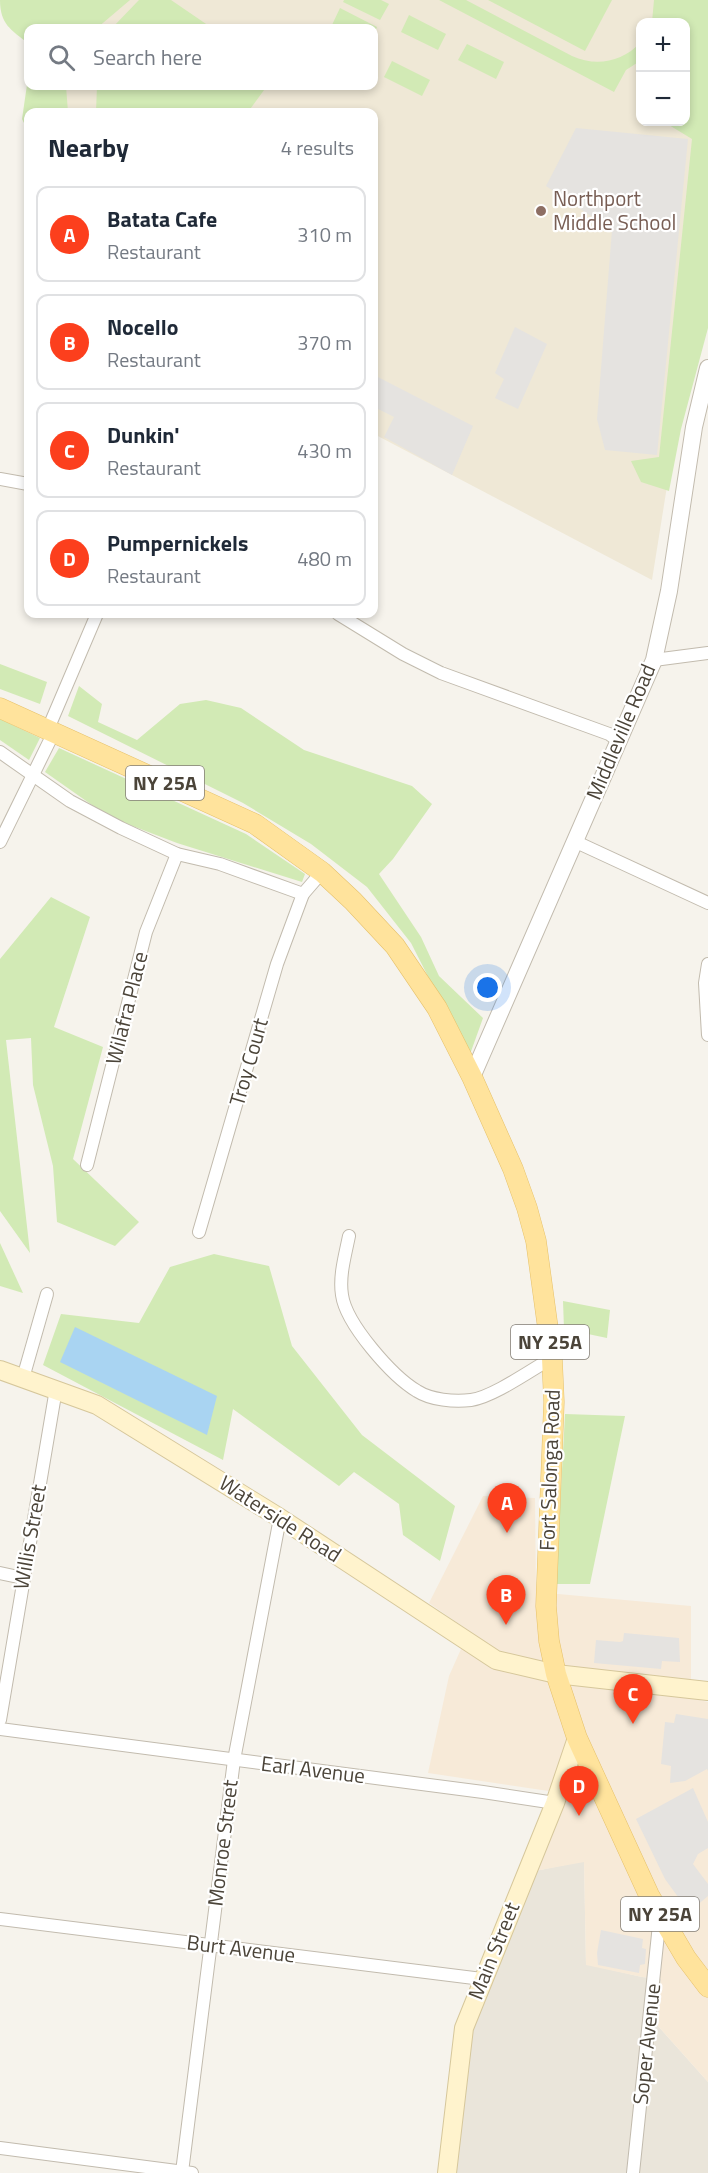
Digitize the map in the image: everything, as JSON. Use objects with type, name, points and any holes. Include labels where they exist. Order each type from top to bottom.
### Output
[{"type":"main road","name":"Fort Salonga Road","points":[[0,708],[255,824],[322,872],[353,901],[396,946],[437,1008],[472,1077],[513,1169],[536,1241],[552,1358],[554,1402],[546,1606],[549,1641],[556,1674],[577,1738],[660,1914],[686,1958],[708,1987]]},
{"type":"main road","name":"Waterside Road","points":[[0,1370],[97,1405],[280,1518],[496,1660],[556,1674],[708,1691]]},
{"type":"main road","name":"Main Street","points":[[447,2173],[464,2028],[555,1803],[577,1738]]},
{"type":"street","name":"Middleville Road","points":[[472,1077],[654,660],[669,591],[694,427],[708,368]]},
{"type":"street","points":[[0,479],[24,483]]},
{"type":"street","points":[[0,842],[34,775],[95,618]]},
{"type":"street","points":[[344,618],[403,654],[441,673],[609,734],[619,741]]},
{"type":"street","points":[[654,660],[708,653]]},
{"type":"street","points":[[0,752],[70,801],[177,854],[220,864],[303,894],[322,872]]},
{"type":"street","points":[[574,841],[708,903]]},
{"type":"street","name":"Wilafra Place","points":[[87,1165],[146,932],[177,854]]},
{"type":"street","name":"Troy Court","points":[[199,1232],[277,964],[303,894]]},
{"type":"street","points":[[708,964],[705,983],[708,1035]]},
{"type":"street","points":[[349,1236],[341,1277],[342,1297],[353,1324],[397,1375],[418,1392],[445,1400],[472,1400],[492,1393],[552,1358]]},
{"type":"street","points":[[23,1378],[47,1294]]},
{"type":"street","name":"Willis Street","points":[[0,1720],[56,1389]]},
{"type":"street","name":"Monroe Street","points":[[187,2172],[210,1945],[234,1760],[280,1518]]},
{"type":"street","points":[[0,1574],[23,1578]]},
{"type":"street","name":"Earl Avenue","points":[[0,1729],[555,1803]]},
{"type":"street","name":"Soper Avenue","points":[[633,2173],[660,1914]]},
{"type":"street","name":"Burt Avenue","points":[[0,1919],[482,1979]]},
{"type":"street","points":[[0,2148],[187,2172]]},
{"type":"shaded area","name":"Northport Middle School","points":[[50,0],[708,0],[676,430],[652,580],[378,436],[378,108],[63,108],[60,90],[378,90],[378,24],[53,24]]},
{"type":"shaded area","points":[[576,128],[688,139],[657,455],[605,450],[597,419],[612,230],[546,186]]},
{"type":"shaded area","points":[[515,327],[547,344],[518,409],[495,398],[504,379],[495,373]]},
{"type":"shaded area","points":[[378,377],[473,426],[452,475],[384,437],[394,417],[378,409]]},
{"type":"shaded area","points":[[483,1496],[535,1498],[536,1592],[691,1606],[691,1698],[708,1702],[708,2082],[658,2026],[661,1979],[586,1965],[584,1862],[535,1871],[562,1793],[428,1773],[449,1676],[469,1631],[429,1603]]},
{"type":"shaded area","points":[[624,1633],[679,1638],[680,1662],[662,1661],[661,1669],[594,1663],[596,1640],[620,1642],[623,1641]]},
{"type":"shaded area","points":[[676,1714],[708,1719],[708,1771],[707,1769],[685,1781],[670,1783],[671,1766],[661,1764],[665,1722],[674,1723]]},
{"type":"shaded area","points":[[693,1788],[708,1822],[708,1848],[698,1854],[693,1864],[708,1884],[708,1896],[689,1912],[665,1879],[636,1819]]},
{"type":"shaded area","points":[[584,1861],[586,1964],[642,1977],[662,1979],[658,2026],[708,2082],[708,2173],[455,2173],[473,2025],[535,1871]]},
{"type":"shaded area","points":[[601,1930],[643,1939],[642,1948],[646,1949],[645,1964],[640,1965],[639,1973],[598,1965],[597,1953]]},
{"type":"green space","points":[[0,0],[130,0],[102,24],[24,24],[24,40],[4,21]]},
{"type":"green space","points":[[139,0],[171,0],[206,24],[116,24]]},
{"type":"green space","points":[[344,0],[381,0],[389,4],[380,20],[343,2]]},
{"type":"green space","points":[[439,0],[466,0],[581,59],[608,61],[625,55],[636,46],[636,64],[626,70],[614,92]]},
{"type":"green space","points":[[488,0],[612,0],[585,51]]},
{"type":"green space","points":[[654,0],[708,0],[708,328],[681,429],[669,491],[641,482],[631,461],[659,457],[692,139],[671,126],[690,126],[690,18],[652,18]]},
{"type":"green space","points":[[340,8],[371,24],[332,24]]},
{"type":"green space","points":[[409,15],[446,34],[438,50],[401,32]]},
{"type":"green space","points":[[467,44],[504,62],[496,79],[458,60]]},
{"type":"green space","points":[[392,61],[430,80],[422,96],[384,77]]},
{"type":"green space","points":[[26,90],[66,90],[68,108],[24,108],[24,123],[22,119]]},
{"type":"green space","points":[[97,90],[264,90],[251,108],[96,108]]},
{"type":"green space","points":[[0,664],[47,682],[40,704],[0,689]]},
{"type":"green space","points":[[79,686],[102,704],[98,722],[137,740],[180,704],[206,700],[241,708],[304,750],[412,786],[432,804],[393,859],[379,874],[421,937],[439,976],[483,1018],[469,1057],[411,943],[367,887],[311,844],[243,803],[68,716]]},
{"type":"green space","points":[[0,719],[40,738],[29,760],[0,740]]},
{"type":"green space","points":[[59,748],[246,834],[305,874],[302,882],[177,843],[109,817],[45,772]]},
{"type":"green space","points":[[51,897],[90,917],[54,1027],[103,1047],[73,1159],[139,1222],[115,1246],[57,1222],[53,1166],[33,1085],[31,1038],[6,1040],[30,1253],[0,1211],[0,959]]},
{"type":"green space","points":[[0,1243],[23,1293],[0,1286]]},
{"type":"green space","points":[[214,1254],[269,1266],[292,1346],[362,1435],[455,1506],[440,1561],[403,1535],[399,1504],[354,1472],[339,1486],[233,1409],[223,1460],[43,1365],[61,1314],[139,1323],[170,1267]]},
{"type":"green space","points":[[563,1301],[610,1310],[607,1338],[564,1329]]},
{"type":"green space","points":[[565,1414],[625,1416],[590,1584],[556,1584]]},
{"type":"water","points":[[75,1327],[217,1396],[207,1435],[60,1362]]},
{"type":"place","name":"Northport Middle School","points":[[541,211]]},
{"type":"place","name":"Batata Cafe","points":[[507,1533]]},
{"type":"place","name":"Nocello","points":[[506,1625]]},
{"type":"place","name":"Dunkin'","points":[[633,1724]]},
{"type":"place","name":"Pumpernickels","points":[[579,1816]]}]
